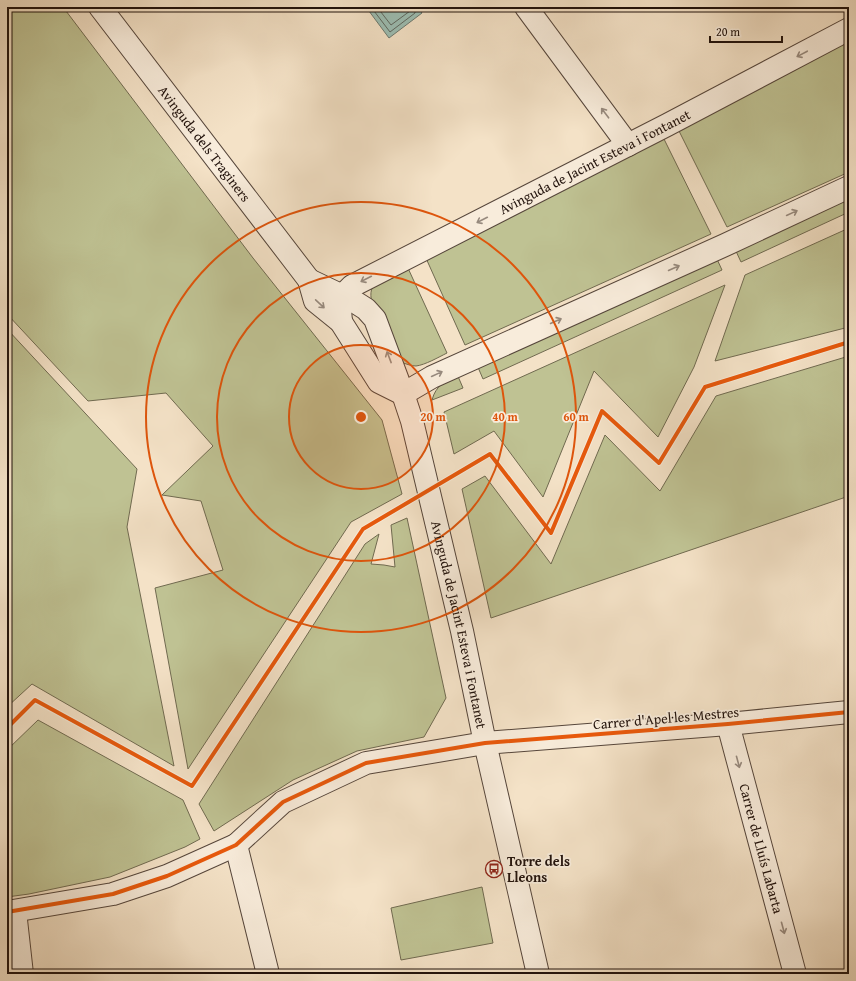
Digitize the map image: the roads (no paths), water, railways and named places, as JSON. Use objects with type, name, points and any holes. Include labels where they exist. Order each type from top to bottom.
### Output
[{"type":"street","name":"Avinguda dels Traginers","points":[[100,7],[309,280]]},
{"type":"street","points":[[526,7],[628,145]]},
{"type":"street","name":"Avinguda de Jacint Esteva i Fontanet","points":[[342,296],[352,286],[628,145],[849,29]]},
{"type":"street","points":[[309,280],[315,301],[341,322],[379,382],[403,394],[432,377],[849,187]]},
{"type":"street","name":"Avinguda de Jacint Esteva i Fontanet","points":[[309,280],[355,302],[366,309],[375,320],[412,421],[462,632],[485,743],[538,974]]},
{"type":"street","points":[[341,322],[340,309],[342,296]]},
{"type":"street","name":"Carrer d'Apel·les Mestres","points":[[11,911],[113,894],[167,876],[236,845],[283,802],[366,763],[485,743],[728,724],[849,712]]},
{"type":"street","name":"Carrer de Lluís Labarta","points":[[728,724],[795,974]]},
{"type":"street","points":[[236,845],[268,974]]},
{"type":"street","points":[[11,911],[22,974]]},
{"type":"water","points":[[366,7],[418,7],[422,13],[389,38]]},
{"type":"place","name":"Torre dels Lleons","points":[[494,869]]}]
